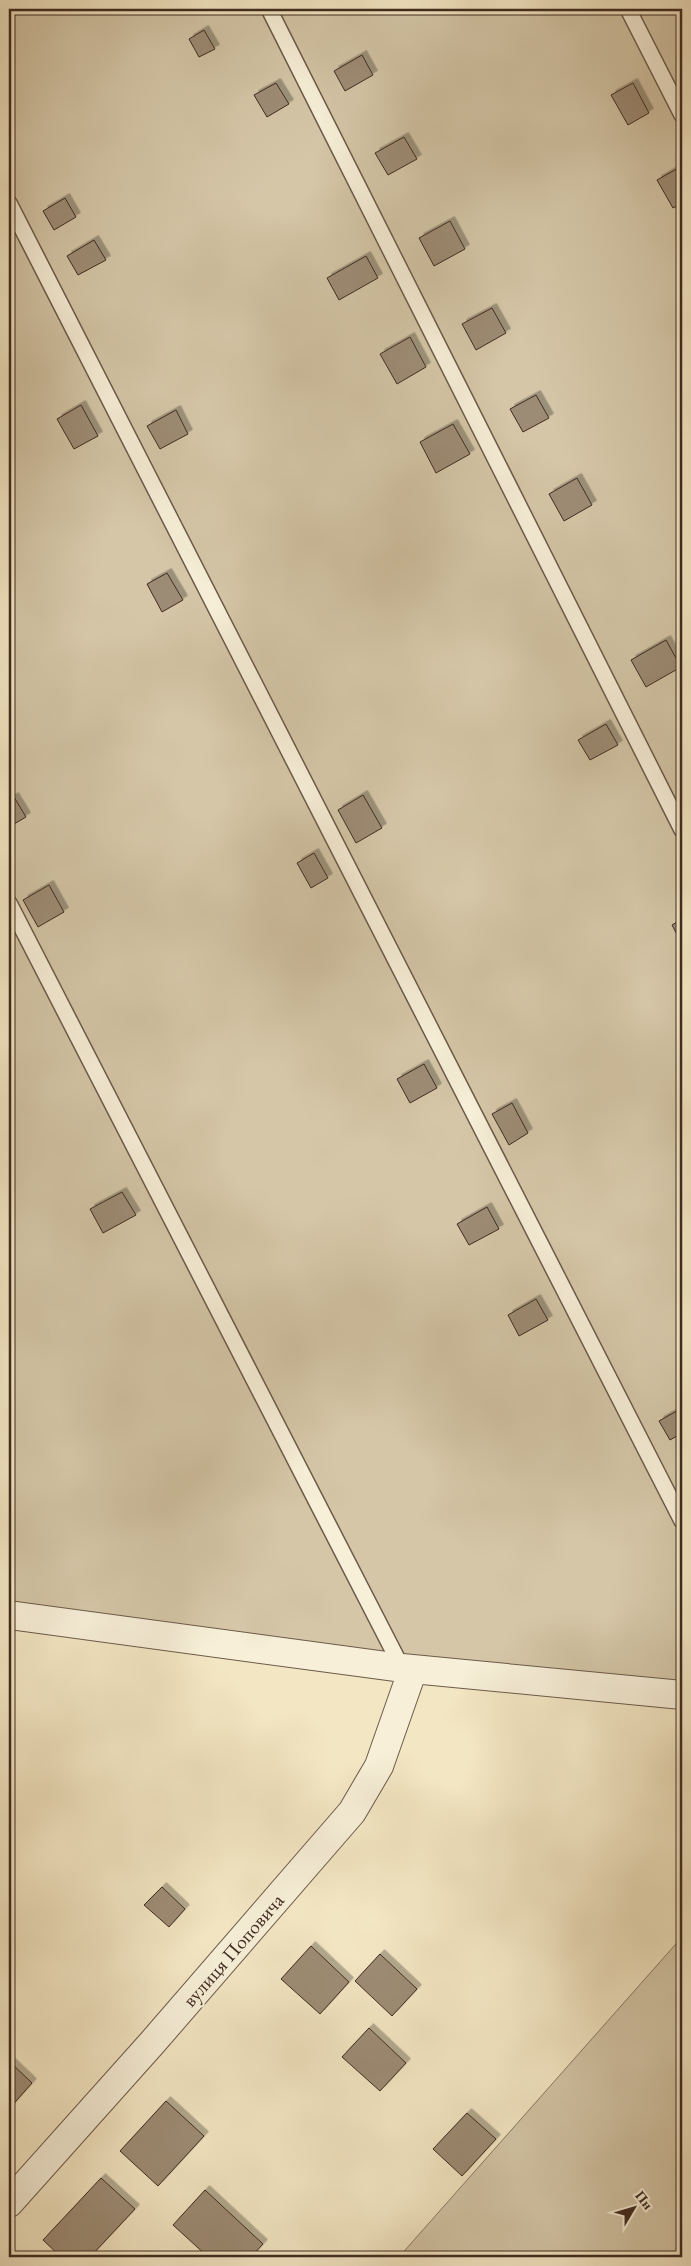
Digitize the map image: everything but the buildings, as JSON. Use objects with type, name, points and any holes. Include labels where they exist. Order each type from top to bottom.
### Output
[{"type":"street","points":[[9,1615],[408,1669],[682,1695]]},
{"type":"street","name":"вулиця Поповича","points":[[9,2203],[152,2043],[352,1812],[379,1766],[408,1669]]},
{"type":"lane","points":[[269,9],[682,830]]},
{"type":"lane","points":[[628,9],[682,115]]},
{"type":"lane","points":[[9,203],[682,1521]]},
{"type":"lane","points":[[9,904],[408,1669]]},
{"type":"shaded area","points":[[9,9],[682,9],[682,1695],[9,1615]]},
{"type":"shaded area","points":[[682,1937],[682,2257],[399,2257]]}]
